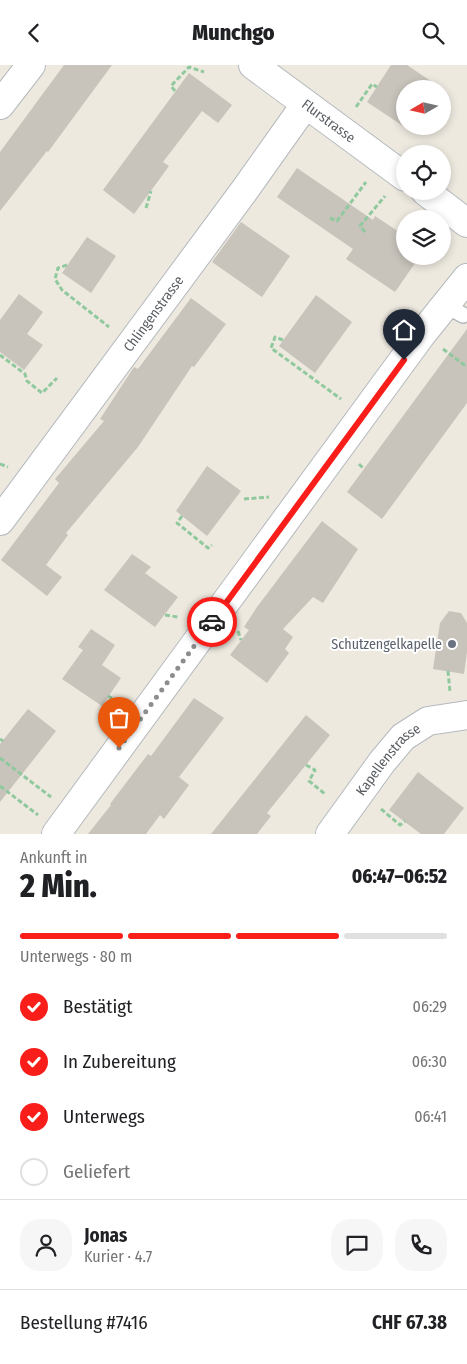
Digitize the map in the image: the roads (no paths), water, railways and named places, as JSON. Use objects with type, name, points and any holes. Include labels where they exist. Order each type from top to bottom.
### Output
[{"type":"street","points":[[0,105],[31,65]]},
{"type":"street","name":"Flurstrasse","points":[[253,65],[396,171]]},
{"type":"street","name":"Chlingenstrasse","points":[[0,521],[239,198],[305,105]]},
{"type":"street","points":[[436,200],[467,223]]},
{"type":"street","points":[[47,825],[422,334],[454,310],[467,278]]},
{"type":"street","name":"Kapellenstrasse","points":[[330,834],[382,762],[403,737],[428,721],[467,715]]},
{"type":"place","name":"Schutzengelkapelle","points":[[452,644]]}]
